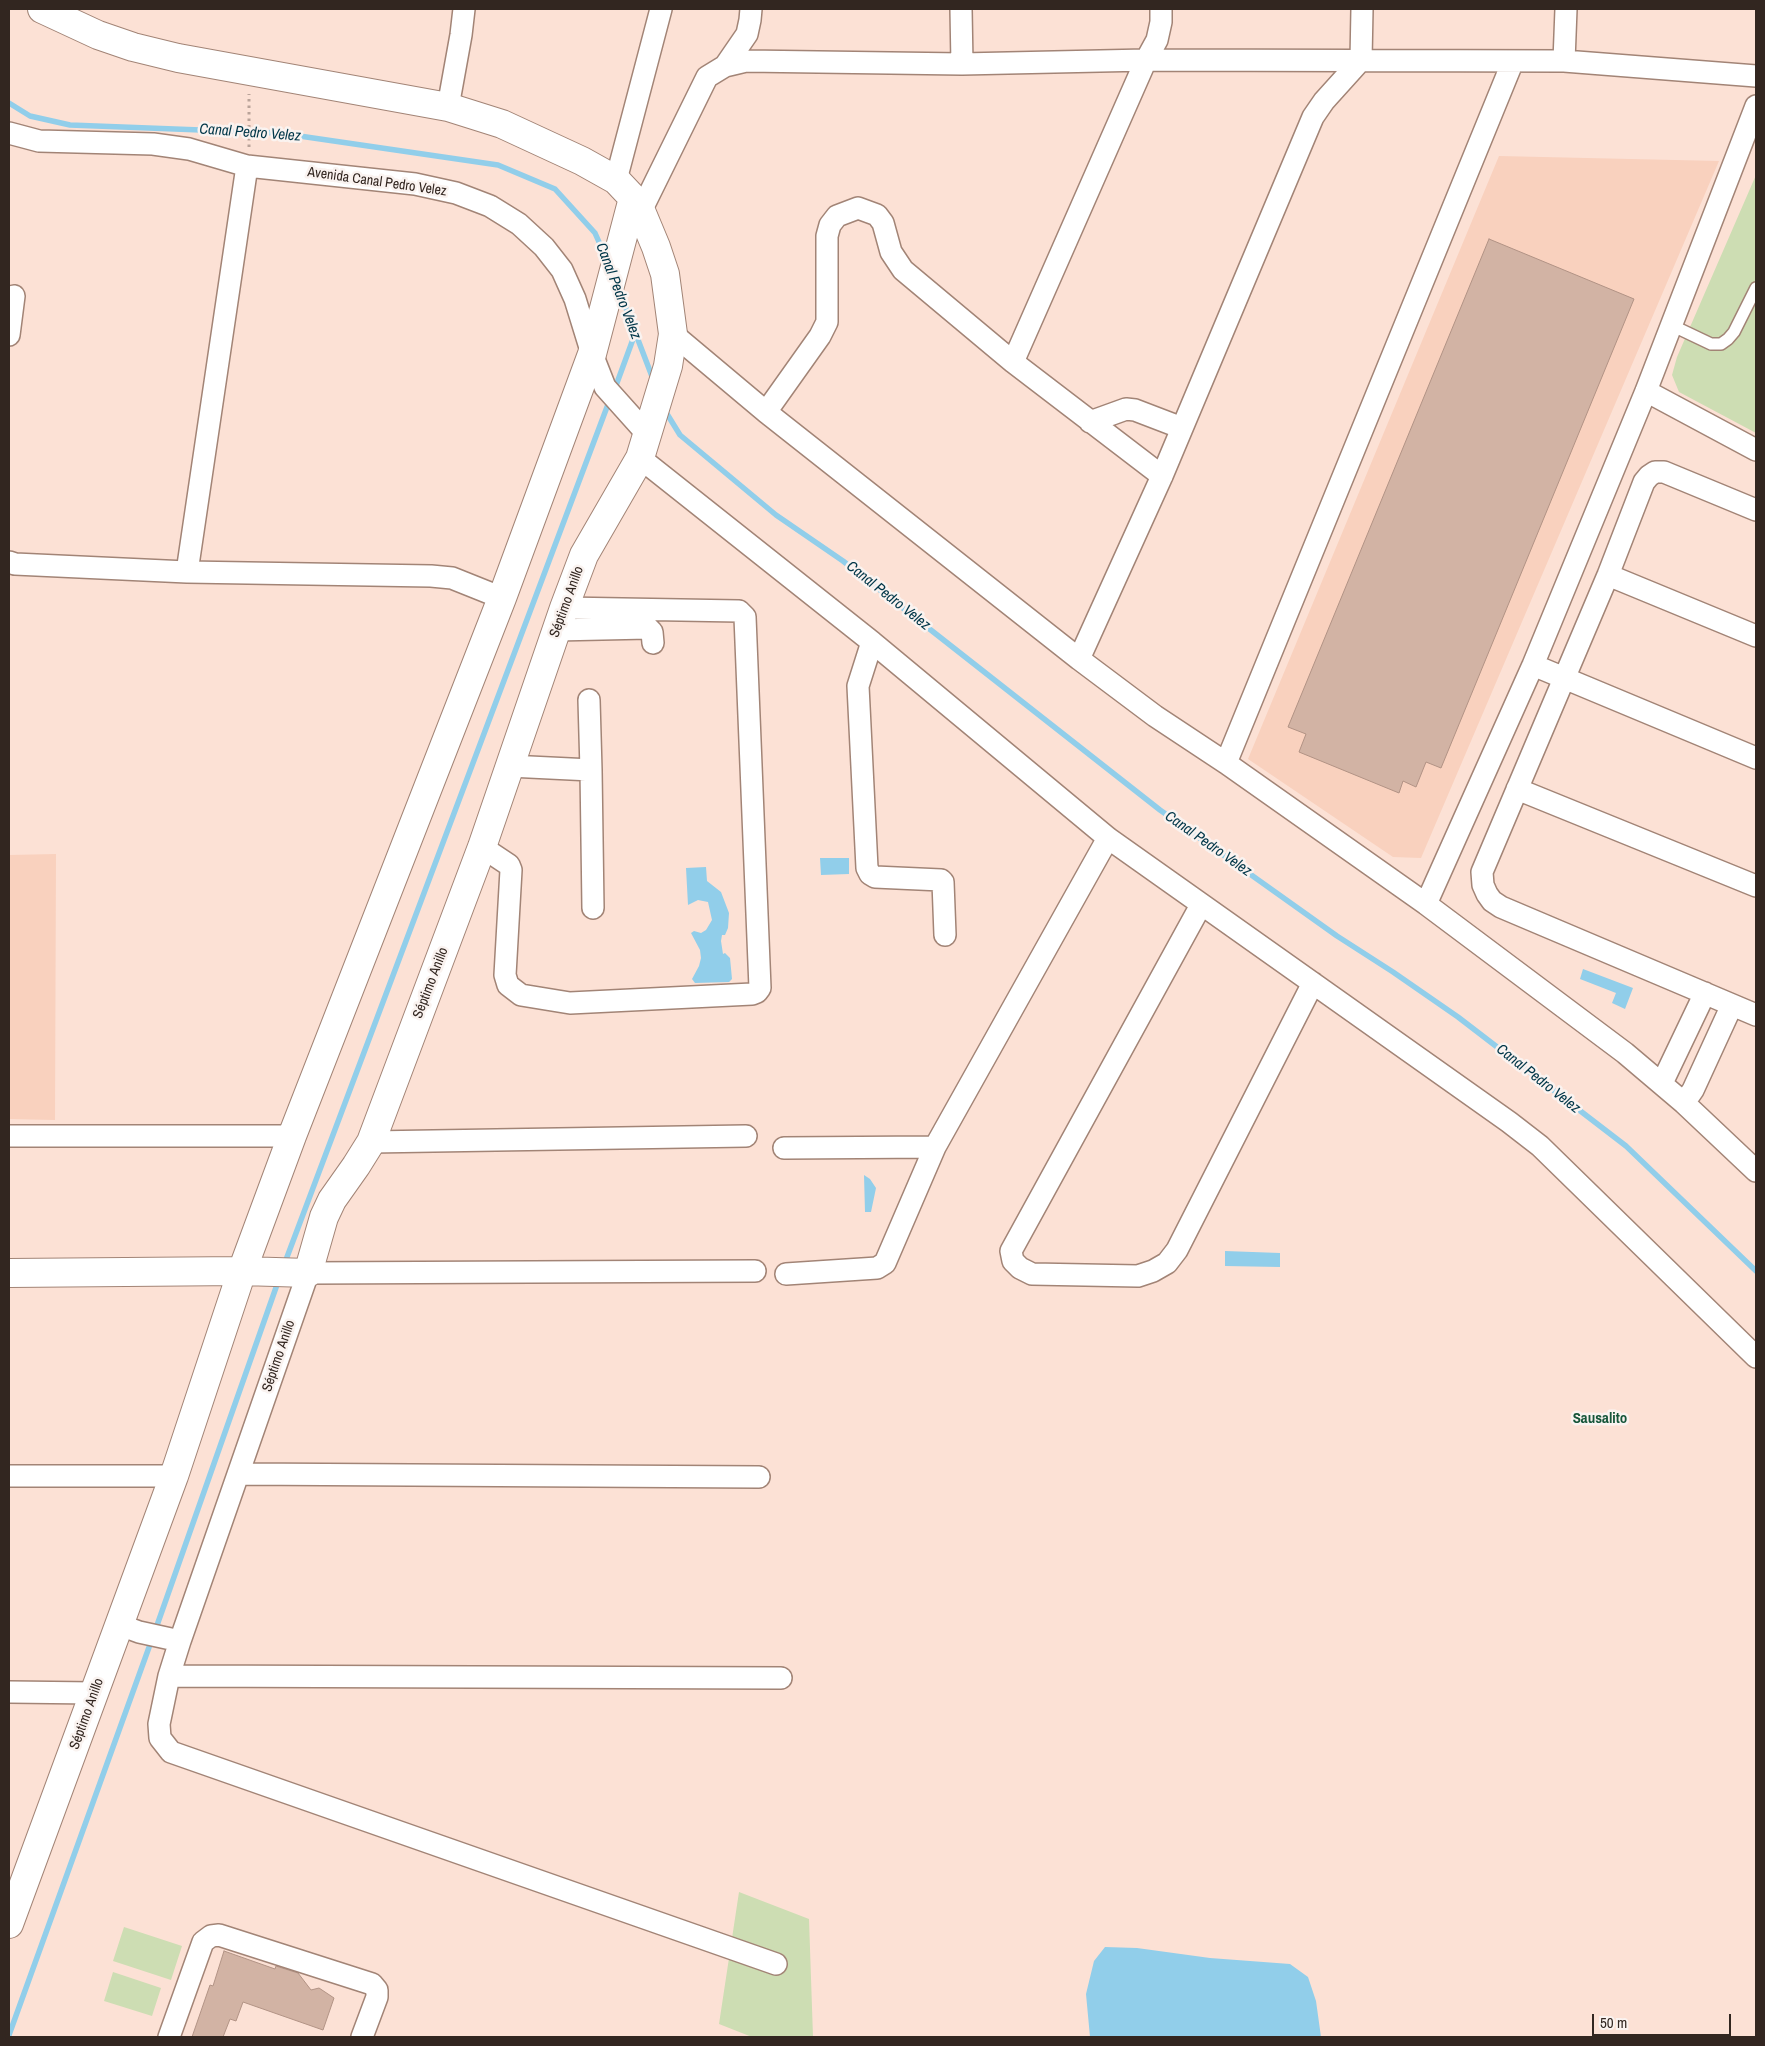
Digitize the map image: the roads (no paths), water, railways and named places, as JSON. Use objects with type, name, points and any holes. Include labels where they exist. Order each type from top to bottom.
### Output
[{"type":"street","points":[[42,9],[98,35],[133,47],[178,58],[448,107],[502,124],[582,161],[630,196]]},
{"type":"street","points":[[448,107],[464,9]]},
{"type":"street","points":[[630,196],[661,9]]},
{"type":"street","points":[[725,66],[746,34],[751,9]]},
{"type":"street","points":[[961,9],[962,64]]},
{"type":"street","points":[[1013,362],[1146,60],[1157,40],[1161,22],[1161,9]]},
{"type":"street","points":[[1079,659],[1162,476],[1312,117],[1361,60],[1362,9]]},
{"type":"street","points":[[1564,61],[1566,9]]},
{"type":"street","points":[[630,196],[707,77],[725,66],[746,61],[962,64],[1146,60],[1513,60],[1564,61],[1756,76]]},
{"type":"street","points":[[1226,763],[1513,60]]},
{"type":"street","points":[[1426,904],[1533,666],[1646,391],[1756,106]]},
{"type":"street","name":"Avenida Canal Pedro Velez","points":[[9,133],[39,141],[153,144],[248,156],[415,184],[456,193],[490,206],[519,224],[544,247],[562,270],[575,299],[592,354],[605,387],[646,440],[872,642],[1108,838],[1509,1122],[1540,1146],[1756,1357]]},
{"type":"street","points":[[188,572],[248,156]]},
{"type":"street","name":"Séptimo Anillo","points":[[630,196],[623,237],[592,354],[502,598],[292,1136],[276,1272],[238,1474],[168,1676],[159,1724],[160,1738],[171,1752],[776,1964]]},
{"type":"street","name":"Séptimo Anillo","points":[[9,1924],[95,1693],[139,1631],[174,1476],[276,1272],[324,1217],[332,1200],[371,1142],[482,847],[560,619],[584,556],[646,440],[668,366],[673,334],[665,274],[656,247],[630,196]]},
{"type":"street","points":[[766,412],[820,336],[827,322],[827,236],[830,225],[837,216],[848,210],[858,208],[877,215],[884,223],[891,252],[903,270],[1013,362],[1162,476]]},
{"type":"street","points":[[9,335],[14,296]]},
{"type":"street","points":[[673,334],[766,412],[1079,659],[1155,716],[1226,763],[1426,904],[1625,1053],[1662,1083],[1756,1172]]},
{"type":"street","points":[[1646,391],[1756,450]]},
{"type":"street","points":[[1090,422],[1126,409],[1135,410],[1182,428]]},
{"type":"street","points":[[1756,510],[1672,475],[1656,472],[1644,482],[1608,575],[1482,872],[1483,884],[1492,901],[1501,907],[1756,1015]]},
{"type":"street","points":[[9,562],[15,564],[188,572],[452,578],[502,598]]},
{"type":"street","points":[[1608,575],[1756,636]]},
{"type":"street","points":[[482,847],[509,865],[511,870],[505,975],[508,984],[521,995],[570,1003],[752,994],[760,988],[745,617],[739,611],[560,619]]},
{"type":"street","points":[[560,619],[648,628],[652,632],[652,643]]},
{"type":"street","points":[[872,642],[858,686],[867,868],[870,874],[875,876],[941,880],[943,882],[946,935]]},
{"type":"street","points":[[1533,666],[1756,758]]},
{"type":"street","points":[[589,700],[593,908]]},
{"type":"street","points":[[510,766],[591,770]]},
{"type":"street","points":[[1517,789],[1756,886]]},
{"type":"street","points":[[786,1274],[877,1268],[882,1266],[935,1147],[1108,838]]},
{"type":"street","points":[[1201,905],[1011,1251],[1013,1261],[1020,1268],[1032,1274],[1138,1276],[1153,1271],[1167,1263],[1177,1250],[1313,983]]},
{"type":"street","points":[[1662,1083],[1705,993]]},
{"type":"street","points":[[1684,1104],[1693,1090],[1732,1005]]},
{"type":"street","points":[[9,1136],[292,1136]]},
{"type":"street","points":[[371,1142],[746,1136]]},
{"type":"street","points":[[784,1148],[935,1147]]},
{"type":"street","points":[[9,1273],[755,1271]]},
{"type":"street","points":[[238,1474],[759,1477]]},
{"type":"street","points":[[9,1476],[174,1476]]},
{"type":"street","points":[[139,1631],[180,1641]]},
{"type":"street","points":[[168,1676],[782,1678]]},
{"type":"street","points":[[9,1692],[95,1693]]},
{"type":"street","points":[[169,2037],[203,1942],[211,1936],[219,1934],[372,1984],[377,1990],[377,1998],[362,2037]]},
{"type":"lane","points":[[1671,325],[1711,344],[1721,344],[1734,332],[1756,288]]},
{"type":"water","points":[[820,858],[849,858],[849,874],[821,875]]},
{"type":"water","points":[[706,867],[707,881],[721,892],[729,913],[728,928],[725,935],[722,935],[721,941],[723,954],[725,953],[730,958],[732,979],[729,982],[695,983],[692,979],[701,958],[700,950],[691,933],[694,931],[701,933],[706,930],[712,920],[708,902],[698,900],[688,905],[686,868]]},
{"type":"water","points":[[1583,969],[1633,988],[1625,1009],[1612,1003],[1616,993],[1580,979]]},
{"type":"water","points":[[864,1175],[870,1179],[876,1188],[871,1212],[865,1212]]},
{"type":"water","points":[[1225,1251],[1280,1253],[1280,1267],[1225,1266]]},
{"type":"water","points":[[1105,1947],[1137,1948],[1210,1958],[1290,1964],[1308,1977],[1316,2001],[1321,2037],[1090,2037],[1086,1994],[1094,1961]]},
{"type":"waterway","name":"Canal Pedro Velez","points":[[9,103],[30,116],[70,125],[279,133],[498,165],[555,189],[595,233],[607,260]]},
{"type":"waterway","name":"Canal Pedro Velez","points":[[619,290],[653,379]]},
{"type":"waterway","points":[[614,391],[636,331]]},
{"type":"waterway","points":[[284,1265],[610,399]]},
{"type":"waterway","name":"Canal Pedro Velez","points":[[664,409],[680,435],[776,515],[843,561],[1160,810],[1337,936],[1458,1017],[1626,1146],[1756,1271]]},
{"type":"waterway","points":[[155,1631],[279,1279]]},
{"type":"waterway","points":[[9,2035],[152,1639]]},
{"type":"district","name":"Sausalito","points":[[1600,1419]]}]
